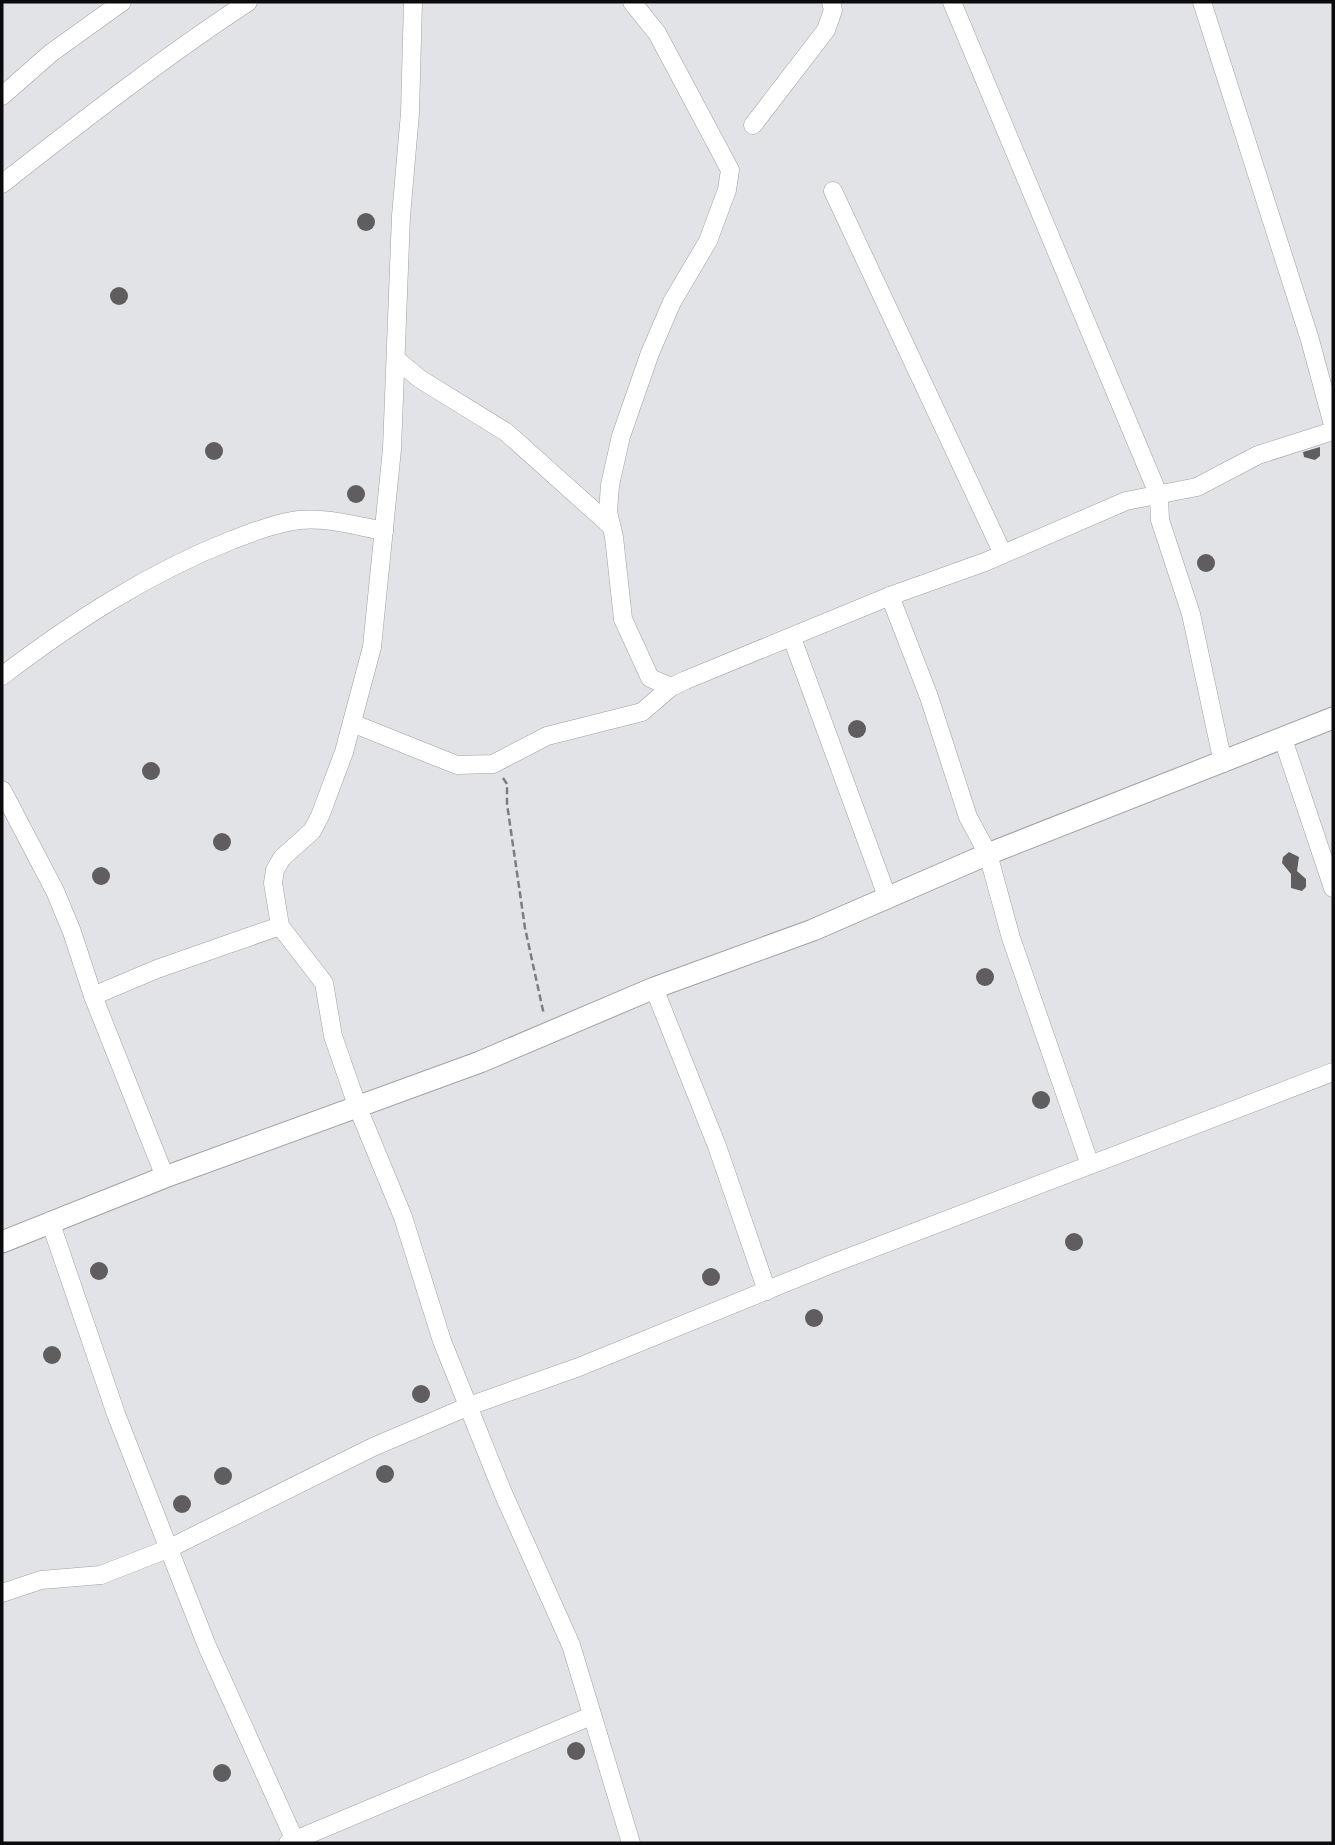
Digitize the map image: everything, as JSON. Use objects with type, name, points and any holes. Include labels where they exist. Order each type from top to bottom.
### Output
[{"type":"street","points":[[2,96],[51,53],[122,2]]},
{"type":"street","points":[[2,184],[129,85],[248,2]]},
{"type":"street","points":[[413,2],[397,360],[372,647],[331,788],[312,831],[282,858],[275,870],[273,883],[280,926],[324,983],[333,1036],[358,1108],[403,1217],[442,1341],[503,1493],[571,1645],[631,1843]]},
{"type":"street","points":[[632,2],[657,33],[730,170],[727,190],[708,241],[671,302],[621,436],[610,485],[608,512],[623,619],[650,678],[671,687]]},
{"type":"street","points":[[753,125],[826,30],[831,10],[847,2]]},
{"type":"street","points":[[953,2],[1159,496],[1160,520],[1191,614],[1223,762]]},
{"type":"street","points":[[1202,2],[1310,340],[1333,425]]},
{"type":"street","points":[[833,191],[1003,554]]},
{"type":"street","points":[[397,360],[420,379],[506,432],[611,526]]},
{"type":"street","points":[[352,723],[457,765],[493,764],[547,736],[642,712],[671,687],[1126,502],[1197,487],[1258,455],[1333,431]]},
{"type":"street","points":[[2,676],[75,623],[139,583],[192,556],[261,529],[298,520],[317,519],[384,531]]},
{"type":"street","points":[[890,596],[929,697],[968,817],[988,854],[1032,1001],[1090,1165]]},
{"type":"street","points":[[792,638],[888,899]]},
{"type":"street","points":[[2,1242],[165,1177],[358,1108],[548,1034],[654,989],[888,899],[988,854],[1333,718]]},
{"type":"street","points":[[1283,739],[1333,888]]},
{"type":"street","points":[[2,790],[59,901],[93,996],[165,1177]]},
{"type":"street","points":[[93,996],[157,969],[280,926]]},
{"type":"street","points":[[654,989],[716,1146],[768,1291]]},
{"type":"street","points":[[2,1593],[41,1580],[101,1575],[170,1548],[373,1447],[469,1406],[579,1367],[1333,1072]]},
{"type":"street","points":[[50,1221],[116,1414],[207,1646],[293,1842],[591,1716]]},
{"type":"path","points":[[493,764],[507,784],[507,804],[525,928],[548,1034]]},
{"type":"building","points":[[366,213],[372,216],[375,222],[372,228],[366,231],[360,228],[357,222],[360,216]]},
{"type":"building","points":[[119,287],[125,290],[128,296],[125,302],[119,305],[113,302],[110,296],[113,290]]},
{"type":"building","points":[[214,442],[220,445],[223,451],[220,457],[214,460],[208,457],[205,451],[208,445]]},
{"type":"building","points":[[1320,447],[1320,456],[1315,460],[1304,457],[1303,452]]},
{"type":"building","points":[[356,485],[362,488],[365,494],[362,500],[356,503],[350,500],[347,494],[350,488]]},
{"type":"building","points":[[1206,554],[1212,557],[1215,563],[1212,569],[1206,572],[1200,569],[1197,563],[1200,557]]},
{"type":"building","points":[[857,720],[863,723],[866,729],[863,735],[857,738],[851,735],[848,729],[851,723]]},
{"type":"building","points":[[151,762],[157,765],[160,771],[157,777],[151,780],[145,777],[142,771],[145,765]]},
{"type":"building","points":[[222,833],[228,836],[231,842],[228,848],[222,851],[216,848],[213,842],[216,836]]},
{"type":"building","points":[[1289,852],[1299,857],[1297,871],[1306,879],[1306,887],[1302,891],[1291,888],[1291,874],[1282,863],[1283,857]]},
{"type":"building","points":[[101,867],[107,870],[110,876],[107,882],[101,885],[95,882],[92,876],[95,870]]},
{"type":"building","points":[[985,968],[991,971],[994,977],[991,983],[985,986],[979,983],[976,977],[979,971]]},
{"type":"building","points":[[1041,1091],[1047,1094],[1050,1100],[1047,1106],[1041,1109],[1035,1106],[1032,1100],[1035,1094]]},
{"type":"building","points":[[1074,1233],[1080,1236],[1083,1242],[1080,1248],[1074,1251],[1068,1248],[1065,1242],[1068,1236]]},
{"type":"building","points":[[99,1262],[105,1265],[108,1271],[105,1277],[99,1280],[93,1277],[90,1271],[93,1265]]},
{"type":"building","points":[[711,1268],[717,1271],[720,1277],[717,1283],[711,1286],[705,1283],[702,1277],[705,1271]]},
{"type":"building","points":[[814,1309],[820,1312],[823,1318],[820,1324],[814,1327],[808,1324],[805,1318],[808,1312]]},
{"type":"building","points":[[52,1346],[58,1349],[61,1355],[58,1361],[52,1364],[46,1361],[43,1355],[46,1349]]},
{"type":"building","points":[[421,1385],[427,1388],[430,1394],[427,1400],[421,1403],[415,1400],[412,1394],[415,1388]]},
{"type":"building","points":[[385,1465],[391,1468],[394,1474],[391,1480],[385,1483],[379,1480],[376,1474],[379,1468]]},
{"type":"building","points":[[223,1467],[229,1470],[232,1476],[229,1482],[223,1485],[217,1482],[214,1476],[217,1470]]},
{"type":"building","points":[[182,1495],[188,1498],[191,1504],[188,1510],[182,1513],[176,1510],[173,1504],[176,1498]]},
{"type":"building","points":[[576,1742],[582,1745],[585,1751],[582,1757],[576,1760],[570,1757],[567,1751],[570,1745]]},
{"type":"building","points":[[222,1764],[228,1767],[231,1773],[228,1779],[222,1782],[216,1779],[213,1773],[216,1767]]}]
